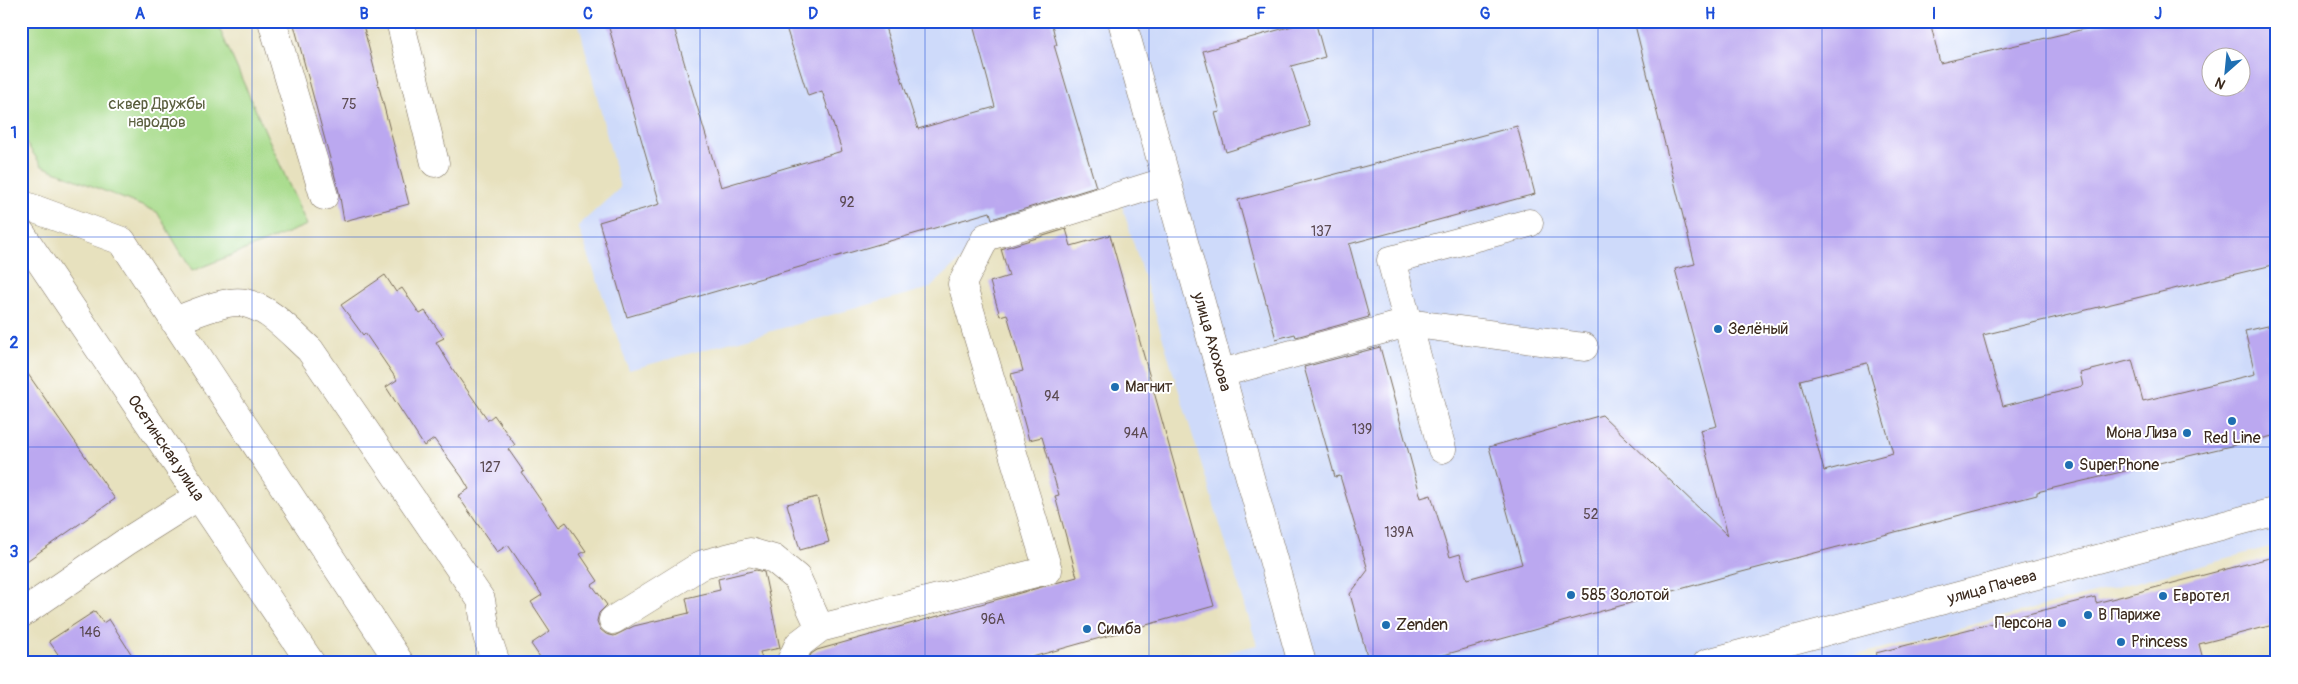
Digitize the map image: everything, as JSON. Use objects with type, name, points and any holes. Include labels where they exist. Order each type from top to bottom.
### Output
[{"type":"street","points":[[272,21],[324,196]]},
{"type":"street","points":[[400,21],[435,163]]},
{"type":"street","name":"улица Ахохова","points":[[1122,21],[1302,663]]},
{"type":"street","points":[[790,663],[799,644],[820,628],[1048,570],[962,284],[986,236],[1167,182]]},
{"type":"street","points":[[21,204],[122,241],[400,663]]},
{"type":"street","points":[[1442,449],[1391,260],[1529,223]]},
{"type":"street","name":"Осетинская улица","points":[[21,233],[311,663]]},
{"type":"street","points":[[174,321],[224,304],[244,303],[274,317],[310,350],[481,600],[487,636],[496,663]]},
{"type":"street","points":[[1221,373],[1408,323],[1584,347]]},
{"type":"street","points":[[21,614],[126,542],[199,496]]},
{"type":"street","name":"улица Пачева","points":[[1707,663],[2277,511]]},
{"type":"street","points":[[612,620],[703,564],[750,552],[774,559],[798,578],[820,628]]},
{"type":"shaded area","name":"Зелёный","points":[[578,21],[2277,21],[2277,545],[1853,656],[1854,663],[1183,663],[1257,645],[1119,196],[986,237],[930,288],[629,370],[578,226],[620,188]]},
{"type":"green space","name":"сквер Дружбы народов","points":[[21,21],[216,21],[307,225],[192,271],[157,212],[42,166],[21,136]]},
{"type":"building","points":[[293,21],[362,21],[409,204],[344,221],[339,192]]},
{"type":"building","points":[[607,21],[672,21],[721,187],[842,151],[822,91],[808,96],[784,21],[883,21],[918,129],[995,107],[972,21],[1051,21],[1057,45],[1054,45],[1096,187],[992,219],[990,212],[627,317],[599,222],[660,204]]},
{"type":"building","points":[[1315,21],[1325,57],[1291,66],[1310,126],[1226,152],[1215,113],[1220,112],[1203,51]]},
{"type":"building","points":[[1634,21],[1930,21],[1940,63],[2118,21],[2277,21],[2277,264],[1983,335],[2003,406],[2083,386],[2080,373],[2132,360],[2143,401],[2255,374],[2245,331],[2277,324],[2277,435],[2037,492],[2037,495],[1738,573],[1415,663],[1369,663],[1350,594],[1368,570],[1340,476],[1335,477],[1304,367],[1380,347],[1421,498],[1431,495],[1450,557],[1460,554],[1467,579],[1522,564],[1489,447],[1602,415],[1728,536],[1700,430],[1717,426],[1675,269],[1695,264]],"holes":[[[1867,363],[1893,453],[1824,471],[1800,380]]]},
{"type":"building","points":[[1517,126],[1535,194],[1349,244],[1369,317],[1296,337],[1295,334],[1276,339],[1238,200]]},
{"type":"building","points":[[1066,229],[1071,246],[1110,235],[1214,606],[1011,663],[807,663],[811,654],[817,650],[1077,577],[1055,496],[1059,495],[1042,437],[1029,440],[1011,374],[1023,371],[1007,314],[1000,316],[990,282],[1009,276],[1001,249]]},
{"type":"building","points":[[385,275],[396,292],[402,288],[420,314],[425,311],[444,338],[436,342],[452,368],[488,420],[494,415],[515,445],[508,449],[524,472],[522,473],[559,527],[566,522],[586,551],[580,554],[598,581],[592,585],[607,605],[599,613],[597,621],[600,629],[606,634],[614,636],[634,626],[689,613],[686,598],[720,590],[718,579],[756,570],[764,572],[780,648],[760,652],[763,663],[544,663],[531,644],[550,631],[531,602],[542,595],[508,545],[497,552],[458,496],[469,489],[462,477],[434,439],[424,446],[386,387],[397,380],[365,333],[363,335],[341,305]]},
{"type":"building","points":[[21,364],[115,499],[21,565]]},
{"type":"building","points":[[817,497],[829,542],[800,550],[787,504]]},
{"type":"building","points":[[2277,556],[2277,624],[2199,644],[2204,663],[1877,663],[1876,653],[2095,597],[2096,603]]},
{"type":"building","points":[[95,611],[103,623],[109,619],[137,663],[64,663],[49,641]]},
{"type":"place","name":"Зелёный","points":[[1718,329]]},
{"type":"place","name":"Магнит","points":[[1115,387]]},
{"type":"place","name":"Red Line","points":[[2232,421]]},
{"type":"place","name":"Мона Лиза","points":[[2187,433]]},
{"type":"place","name":"SuperPhone","points":[[2069,465]]},
{"type":"place","name":"585 Золотой","points":[[1571,595]]},
{"type":"place","name":"Евротел","points":[[2163,596]]},
{"type":"place","name":"В Париже","points":[[2088,615]]},
{"type":"place","name":"Персона","points":[[2062,623]]},
{"type":"place","name":"Zenden","points":[[1386,625]]},
{"type":"place","name":"Симба","points":[[1087,629]]},
{"type":"place","name":"Princess","points":[[2121,642]]}]
